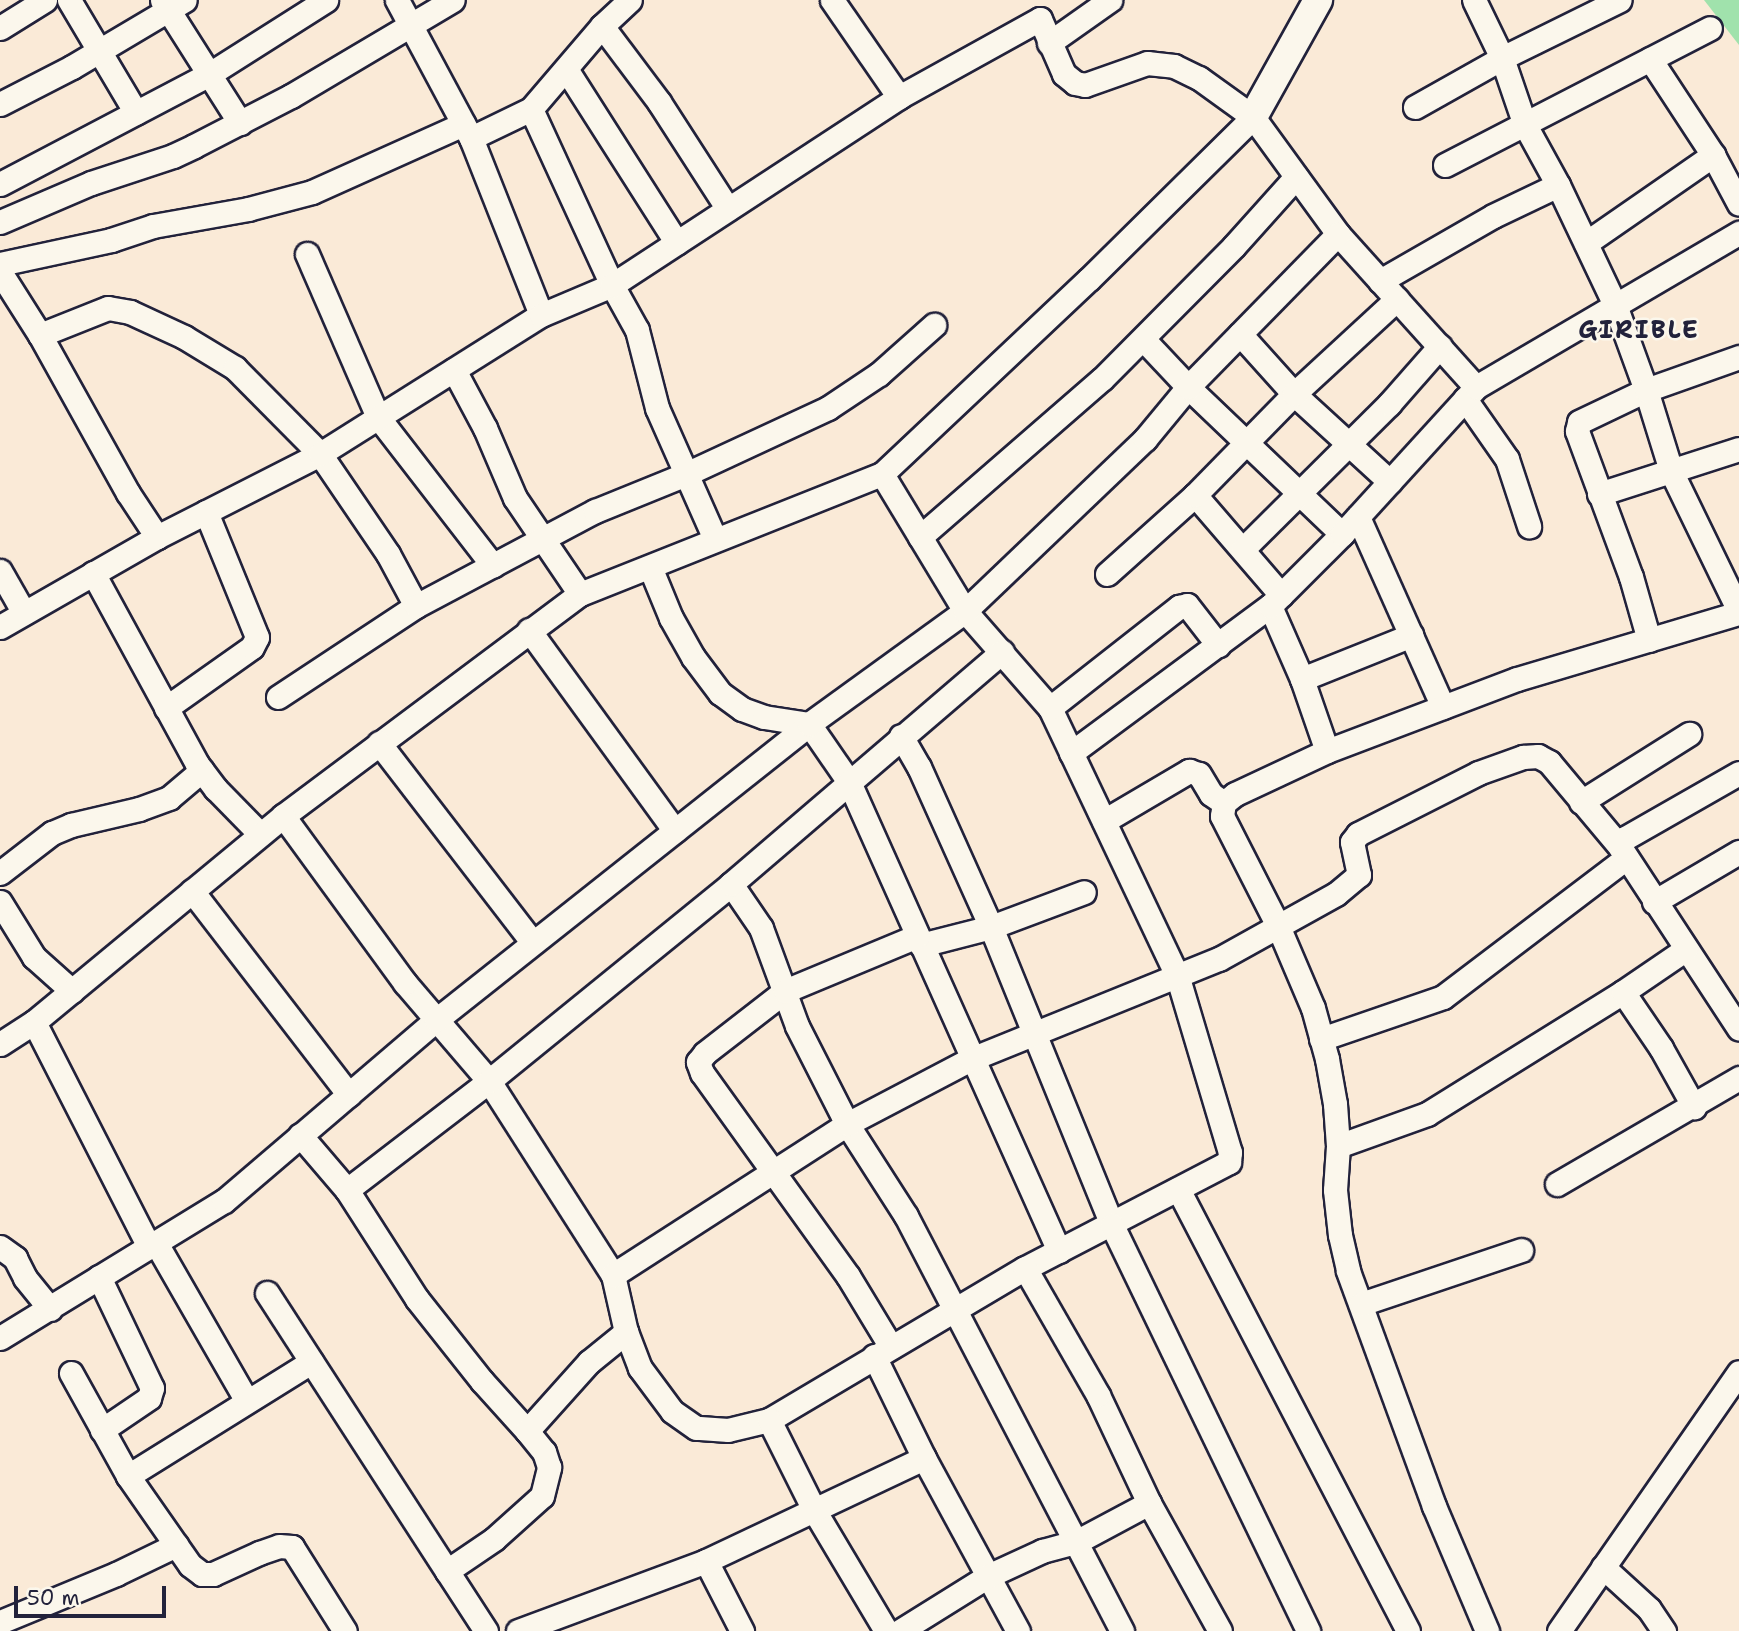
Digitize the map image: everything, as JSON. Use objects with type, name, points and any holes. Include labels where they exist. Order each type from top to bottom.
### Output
[{"type":"street","points":[[0,28],[45,0]]},
{"type":"street","points":[[69,0],[136,113]]},
{"type":"street","points":[[0,184],[208,75],[326,0]]},
{"type":"street","points":[[397,0],[467,131],[541,315]]},
{"type":"street","points":[[0,222],[90,183],[173,156],[240,123],[453,0]]},
{"type":"street","points":[[0,264],[312,192],[467,131],[531,109],[602,26],[630,0]]},
{"type":"street","points":[[832,0],[899,97]]},
{"type":"street","points":[[1049,43],[1110,0]]},
{"type":"street","points":[[0,1044],[34,1022],[283,816],[580,594],[715,538],[882,474],[1088,279],[1253,117],[1318,0]]},
{"type":"street","points":[[1474,0],[1502,58],[1525,125],[1558,186],[1615,305],[1646,390],[1671,471],[1739,612],[1517,679],[1326,751],[1235,794],[1224,803],[1222,816],[1278,926],[1313,1008],[1335,1104],[1338,1146],[1335,1190],[1340,1236],[1348,1271],[1438,1519],[1487,1631]]},
{"type":"street","points":[[1415,107],[1502,58],[1620,0]]},
{"type":"street","points":[[0,104],[99,51],[172,4],[208,75],[240,123]]},
{"type":"street","points":[[0,627],[157,537],[320,454],[541,315],[612,285],[1035,9],[1064,74],[1075,83],[1084,85],[1147,63],[1164,65],[1191,73],[1253,117],[1338,234],[1440,346],[1471,393],[1507,459],[1529,526]]},
{"type":"street","points":[[602,26],[659,102],[728,209]]},
{"type":"street","points":[[1445,165],[1710,28]]},
{"type":"street","points":[[1650,59],[1713,155],[1739,204]]},
{"type":"street","points":[[566,69],[677,243]]},
{"type":"street","points":[[531,109],[643,346],[649,384],[715,538]]},
{"type":"street","points":[[1586,243],[1713,155]]},
{"type":"street","points":[[920,537],[1083,397],[1143,339],[1297,177]]},
{"type":"street","points":[[1380,281],[1493,216],[1558,186]]},
{"type":"street","points":[[1072,753],[1276,601],[1358,517],[1471,393],[1739,233]]},
{"type":"street","points":[[0,1338],[224,1201],[436,1020],[809,724],[965,611],[1145,439],[1188,387],[1338,234]]},
{"type":"street","points":[[307,254],[378,417],[493,566]]},
{"type":"street","points":[[0,272],[40,334],[128,493],[157,537]]},
{"type":"street","points":[[1107,574],[1195,495],[1294,394],[1397,299]]},
{"type":"street","points":[[40,334],[108,309],[137,314],[184,337],[235,369],[320,454],[388,554],[416,606]]},
{"type":"street","points":[[278,697],[416,606],[595,511],[686,474],[828,408],[879,374],[934,324]]},
{"type":"street","points":[[1240,334],[1294,394],[1390,482]]},
{"type":"street","points":[[1143,339],[1188,387],[1342,534]]},
{"type":"street","points":[[1243,548],[1349,443],[1440,346]]},
{"type":"street","points":[[1649,640],[1632,577],[1577,431],[1579,422],[1646,390],[1739,357]]},
{"type":"street","points":[[454,370],[485,428],[509,487],[580,594]]},
{"type":"street","points":[[1599,494],[1739,449]]},
{"type":"street","points":[[283,816],[405,983],[489,1081],[613,1275],[626,1332],[640,1368],[672,1411],[696,1428],[728,1430],[769,1420],[1025,1268],[1224,1167],[1229,1162],[1230,1152],[1178,978],[1050,708],[965,611],[882,474]]},
{"type":"street","points":[[1195,495],[1243,548],[1276,601],[1326,751]]},
{"type":"street","points":[[166,708],[252,647],[257,637],[206,512]]},
{"type":"street","points":[[1358,517],[1443,707]]},
{"type":"street","points":[[650,567],[671,618],[693,657],[720,693],[753,713],[809,724],[849,782],[1059,1251]]},
{"type":"street","points":[[0,571],[24,613]]},
{"type":"street","points":[[93,573],[202,770],[260,834]]},
{"type":"street","points":[[1050,708],[1179,607],[1187,605],[1218,645]]},
{"type":"street","points":[[529,630],[675,831]]},
{"type":"street","points":[[1302,679],[1412,635]]},
{"type":"street","points":[[347,1190],[489,1081],[731,884],[901,736],[1002,653]]},
{"type":"street","points":[[1581,802],[1689,734]]},
{"type":"street","points":[[901,736],[929,788],[991,927],[1037,1034],[1112,1225],[1308,1631]]},
{"type":"street","points":[[379,743],[533,943]]},
{"type":"street","points":[[613,1275],[771,1170],[847,1124],[971,1059],[1178,978],[1349,886],[1359,875],[1352,842],[1358,834],[1478,773],[1523,757],[1538,756],[1549,762],[1623,853],[1686,949],[1731,998],[1739,1029]]},
{"type":"street","points":[[0,873],[52,833],[72,825],[139,810],[169,798],[202,770]]},
{"type":"street","points":[[1104,821],[1189,771],[1199,774],[1211,794],[1224,803]]},
{"type":"street","points":[[1321,1039],[1443,997],[1623,853],[1625,838],[1739,773]]},
{"type":"street","points":[[1654,902],[1739,852]]},
{"type":"street","points":[[731,884],[761,928],[797,1026],[847,1124],[906,1216],[1122,1631]]},
{"type":"street","points":[[192,891],[349,1095]]},
{"type":"street","points":[[1018,1631],[924,1458],[883,1351],[848,1276],[702,1073],[698,1062],[705,1053],[785,991],[919,941],[991,927],[1084,892]]},
{"type":"street","points":[[0,902],[34,957],[72,991]]},
{"type":"street","points":[[1338,1146],[1427,1114],[1623,992],[1686,949]]},
{"type":"street","points":[[1623,992],[1661,1048],[1694,1107]]},
{"type":"street","points":[[34,1022],[152,1245],[247,1401]]},
{"type":"street","points":[[1557,1184],[1694,1107],[1739,1078]]},
{"type":"street","points":[[300,1135],[347,1190],[418,1299],[482,1381],[544,1452],[549,1467],[542,1496],[494,1539],[447,1571]]},
{"type":"street","points":[[1178,1189],[1408,1631]]},
{"type":"street","points":[[0,1247],[15,1258],[25,1278],[50,1309]]},
{"type":"street","points":[[1361,1304],[1521,1250]]},
{"type":"street","points":[[1025,1268],[1098,1395],[1149,1503],[1220,1631]]},
{"type":"street","points":[[99,1277],[152,1388],[149,1398],[102,1430]]},
{"type":"street","points":[[267,1293],[486,1631]]},
{"type":"street","points":[[527,1431],[579,1371],[626,1332]]},
{"type":"street","points":[[128,1476],[311,1362]]},
{"type":"street","points":[[1559,1631],[1739,1372]]},
{"type":"street","points":[[71,1373],[128,1476],[190,1565],[202,1574],[223,1570],[279,1546],[292,1547],[345,1631]]},
{"type":"street","points":[[769,1420],[814,1510],[886,1631]]},
{"type":"street","points":[[518,1631],[706,1562],[924,1458]]},
{"type":"street","points":[[900,1631],[988,1576],[1042,1551],[1076,1542],[1149,1503]]},
{"type":"street","points":[[0,1622],[116,1574],[176,1545]]},
{"type":"street","points":[[706,1562],[742,1631]]},
{"type":"street","points":[[1603,1567],[1649,1609],[1664,1631]]},
{"type":"green space","points":[[1704,0],[1739,0],[1739,45]]},
{"type":"district","name":"GIRIBLE","points":[[1639,331]]}]
